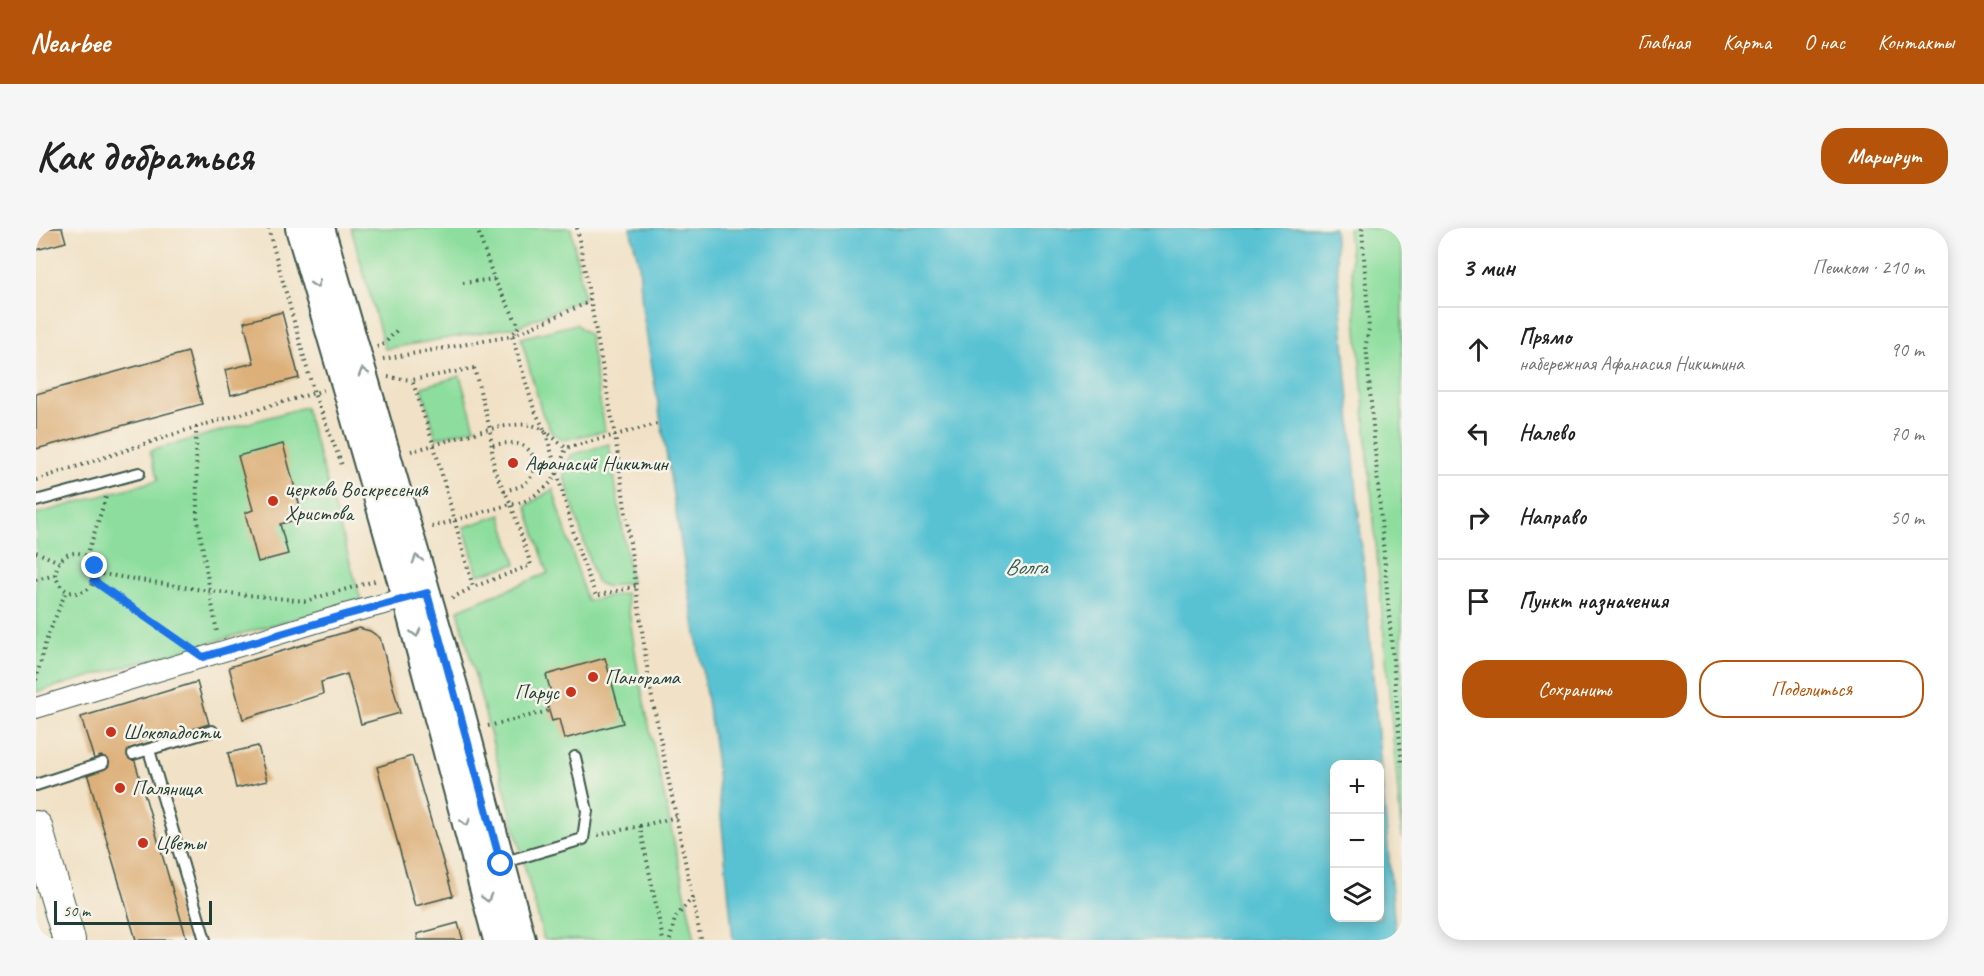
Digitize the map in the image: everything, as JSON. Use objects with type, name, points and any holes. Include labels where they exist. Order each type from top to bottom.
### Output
[{"type":"main road","points":[[300,228],[364,375]]},
{"type":"main road","points":[[320,228],[428,597],[521,940]]},
{"type":"main road","points":[[428,597],[498,940]]},
{"type":"main road","points":[[36,827],[69,940]]},
{"type":"street","points":[[36,708],[345,615],[428,597]]},
{"type":"lane","points":[[36,501],[139,473]]},
{"type":"lane","points":[[133,754],[212,731]]},
{"type":"lane","points":[[148,750],[205,940]]},
{"type":"lane","points":[[501,864],[583,839],[587,811],[575,757]]},
{"type":"lane","points":[[36,785],[103,763]]},
{"type":"path","points":[[477,228],[494,279],[519,326],[512,336]]},
{"type":"path","points":[[576,228],[615,435],[650,688],[701,940]]},
{"type":"path","points":[[1362,228],[1368,329],[1366,344],[1402,766]]},
{"type":"path","points":[[463,283],[494,279]]},
{"type":"path","points":[[36,480],[364,375],[512,336],[590,302]]},
{"type":"path","points":[[376,347],[384,344],[399,328]]},
{"type":"path","points":[[512,336],[534,409],[546,433],[579,552],[596,596],[637,586]]},
{"type":"path","points":[[364,375],[412,380],[474,368],[490,429],[494,470],[511,504],[531,565],[473,588],[428,597]]},
{"type":"path","points":[[412,380],[434,446],[473,588]]},
{"type":"path","points":[[566,448],[661,423]]},
{"type":"path","points":[[411,451],[490,429],[533,425],[566,448]]},
{"type":"path","points":[[196,427],[197,515],[209,591],[212,654]]},
{"type":"path","points":[[493,445],[510,443],[527,448],[534,459],[534,472],[523,484],[504,491]]},
{"type":"path","points":[[432,527],[511,504],[524,503],[550,485],[557,474],[566,448]]},
{"type":"path","points":[[87,556],[111,481]]},
{"type":"path","points":[[36,552],[59,561]]},
{"type":"path","points":[[75,552],[87,556],[92,561],[96,573],[94,581],[86,591],[80,593],[66,591],[60,585],[55,575],[59,561],[75,552]]},
{"type":"path","points":[[96,573],[209,591],[305,601],[384,578]]},
{"type":"path","points":[[36,580],[55,575]]},
{"type":"path","points":[[94,581],[212,654]]},
{"type":"path","points":[[36,680],[46,641],[66,591]]},
{"type":"path","points":[[494,724],[549,711]]},
{"type":"path","points":[[583,839],[677,817]]},
{"type":"path","points":[[640,825],[663,940]]},
{"type":"path","points":[[670,940],[675,918],[693,897]]},
{"type":"green space","points":[[351,228],[571,228],[584,298],[519,326],[385,349]]},
{"type":"green space","points":[[1348,228],[1402,228],[1402,839]]},
{"type":"green space","points":[[576,324],[589,335],[605,431],[563,440],[552,433],[542,413],[521,338]]},
{"type":"green space","points":[[460,376],[475,428],[436,438],[422,387]]},
{"type":"green space","points":[[305,407],[361,600],[36,692],[36,514],[158,480],[150,451]]},
{"type":"green space","points":[[609,444],[631,582],[607,587],[596,582],[564,476],[571,455]]},
{"type":"green space","points":[[553,489],[587,601],[626,593],[640,683],[695,940],[544,940],[458,610],[548,573],[526,506]]},
{"type":"green space","points":[[501,515],[516,564],[478,575],[464,527]]},
{"type":"water","name":"Волга","points":[[630,228],[1334,228],[1380,760],[1330,760],[1330,922],[1384,922],[1384,802],[1396,940],[733,940],[714,743],[642,307],[639,264]]},
{"type":"building","points":[[36,228],[62,228],[66,242],[36,250]]},
{"type":"building","points":[[282,312],[299,378],[231,395],[225,370],[254,363],[244,322]]},
{"type":"building","points":[[188,352],[202,404],[36,449],[36,394]]},
{"type":"building","points":[[283,444],[303,518],[280,524],[288,554],[258,562],[245,513],[253,510],[238,456]]},
{"type":"building","points":[[359,628],[370,631],[380,638],[400,713],[361,724],[347,674],[321,682],[323,694],[243,719],[229,667]]},
{"type":"building","points":[[605,658],[623,723],[564,739],[559,719],[552,721],[549,711],[546,698],[552,696],[546,675]]},
{"type":"building","points":[[197,682],[209,724],[131,748],[187,940],[136,940],[87,773],[104,768],[101,756],[94,759],[81,717]]},
{"type":"building","points":[[258,746],[267,781],[236,788],[228,753]]},
{"type":"building","points":[[412,756],[453,896],[415,906],[377,767]]},
{"type":"building","points":[[458,923],[463,940],[418,940],[417,934]]},
{"type":"place","name":"Афанасий Никитин","points":[[513,463]]},
{"type":"place","name":"церковь Воскресения Христова","points":[[273,501]]},
{"type":"place","name":"Панорама","points":[[593,677]]},
{"type":"place","name":"Парус","points":[[571,692]]},
{"type":"place","name":"Шоколадости","points":[[111,732]]},
{"type":"place","name":"Паляница","points":[[120,788]]},
{"type":"place","name":"Цветы","points":[[143,843]]},
{"type":"route","points":[[95,566],[94,581],[203,657],[427,593],[501,864]]}]
